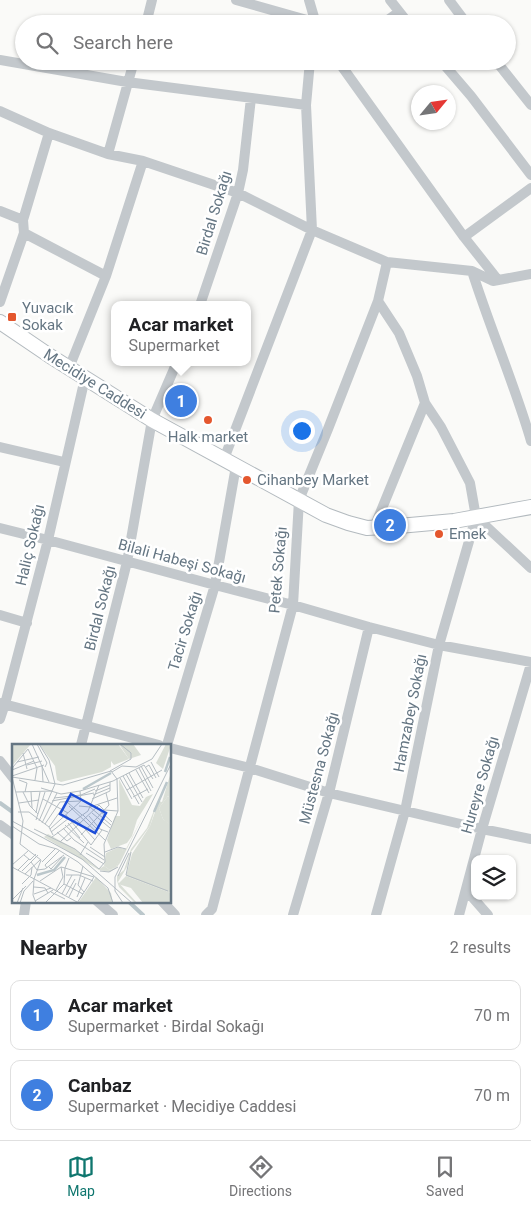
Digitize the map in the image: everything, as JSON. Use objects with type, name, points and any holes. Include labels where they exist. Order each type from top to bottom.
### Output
[{"type":"street","points":[[148,15],[152,0]]},
{"type":"street","points":[[236,0],[288,15]]},
{"type":"street","points":[[309,0],[313,15]]},
{"type":"street","points":[[390,0],[402,15]]},
{"type":"street","points":[[449,0],[460,15]]},
{"type":"street","points":[[395,15],[399,12]]},
{"type":"street","points":[[0,60],[15,63]]},
{"type":"street","points":[[58,70],[128,82],[306,105]]},
{"type":"street","points":[[108,154],[131,70]]},
{"type":"street","points":[[224,459],[312,230],[306,105],[309,70]]},
{"type":"street","points":[[344,70],[464,237],[498,280]]},
{"type":"street","points":[[449,70],[531,175]]},
{"type":"street","points":[[503,70],[531,106]]},
{"type":"street","name":"Birdal Sokağı","points":[[201,301],[238,193],[243,170],[251,98]]},
{"type":"street","points":[[0,111],[50,133],[108,154],[143,161],[238,193],[312,230],[387,262],[472,272],[493,281],[531,274]]},
{"type":"street","points":[[0,302],[24,233],[23,220],[50,133]]},
{"type":"street","points":[[69,368],[106,276],[143,161]]},
{"type":"street","points":[[464,237],[531,188]]},
{"type":"street","points":[[0,211],[23,220]]},
{"type":"street","points":[[24,233],[106,276]]},
{"type":"street","name":"Petek Sokağı","points":[[206,915],[212,909],[293,605],[298,500],[378,301],[387,262]]},
{"type":"street","points":[[472,272],[522,410],[531,441]]},
{"type":"street","points":[[378,301],[399,333],[417,376],[425,402],[470,483],[476,517],[531,568]]},
{"type":"street","name":"Mecidiye Caddesi","points":[[0,322],[152,420],[326,515],[348,523],[368,528],[400,526],[476,517],[531,506]]},
{"type":"street","name":"Birdal Sokağı","points":[[81,744],[127,562],[152,420],[175,366]]},
{"type":"street","name":"Haliç Sokağı","points":[[0,719],[2,704],[27,623],[48,540],[64,462],[85,378]]},
{"type":"street","points":[[374,528],[425,402]]},
{"type":"street","points":[[0,448],[64,462]]},
{"type":"street","name":"Tacir Sokağı","points":[[167,744],[215,586],[236,466]]},
{"type":"street","name":"Hamzabey Sokağı","points":[[376,915],[405,811],[439,645],[476,517]]},
{"type":"street","name":"Bilali Habeşi Sokağı","points":[[0,528],[439,645],[531,663]]},
{"type":"street","points":[[0,615],[27,623]]},
{"type":"street","name":"Müstesna Sokağı","points":[[293,915],[329,793],[370,627]]},
{"type":"street","name":"Hureyre Sokağı","points":[[459,915],[482,829],[531,663]]},
{"type":"street","points":[[2,704],[155,744]]},
{"type":"street","points":[[171,748],[250,768],[329,793],[531,839]]},
{"type":"street","points":[[0,761],[12,776]]},
{"type":"street","points":[[0,826],[12,834]]},
{"type":"street","points":[[466,890],[488,915]]},
{"type":"street","points":[[24,915],[26,902]]},
{"type":"street","points":[[163,902],[175,915]]},
{"type":"street","points":[[102,903],[113,915]]},
{"type":"waterway","points":[[0,803],[12,812]]},
{"type":"waterway","points":[[129,902],[143,915]]},
{"type":"place","name":"Yuvacık Sokak","points":[[12,317]]},
{"type":"place","name":"Acar market","points":[[181,401]]},
{"type":"place","name":"Halk market","points":[[208,420]]},
{"type":"place","name":"Cihanbey Market","points":[[247,480]]},
{"type":"place","name":"Canbaz","points":[[390,525]]},
{"type":"place","name":"Emek","points":[[439,534]]}]
